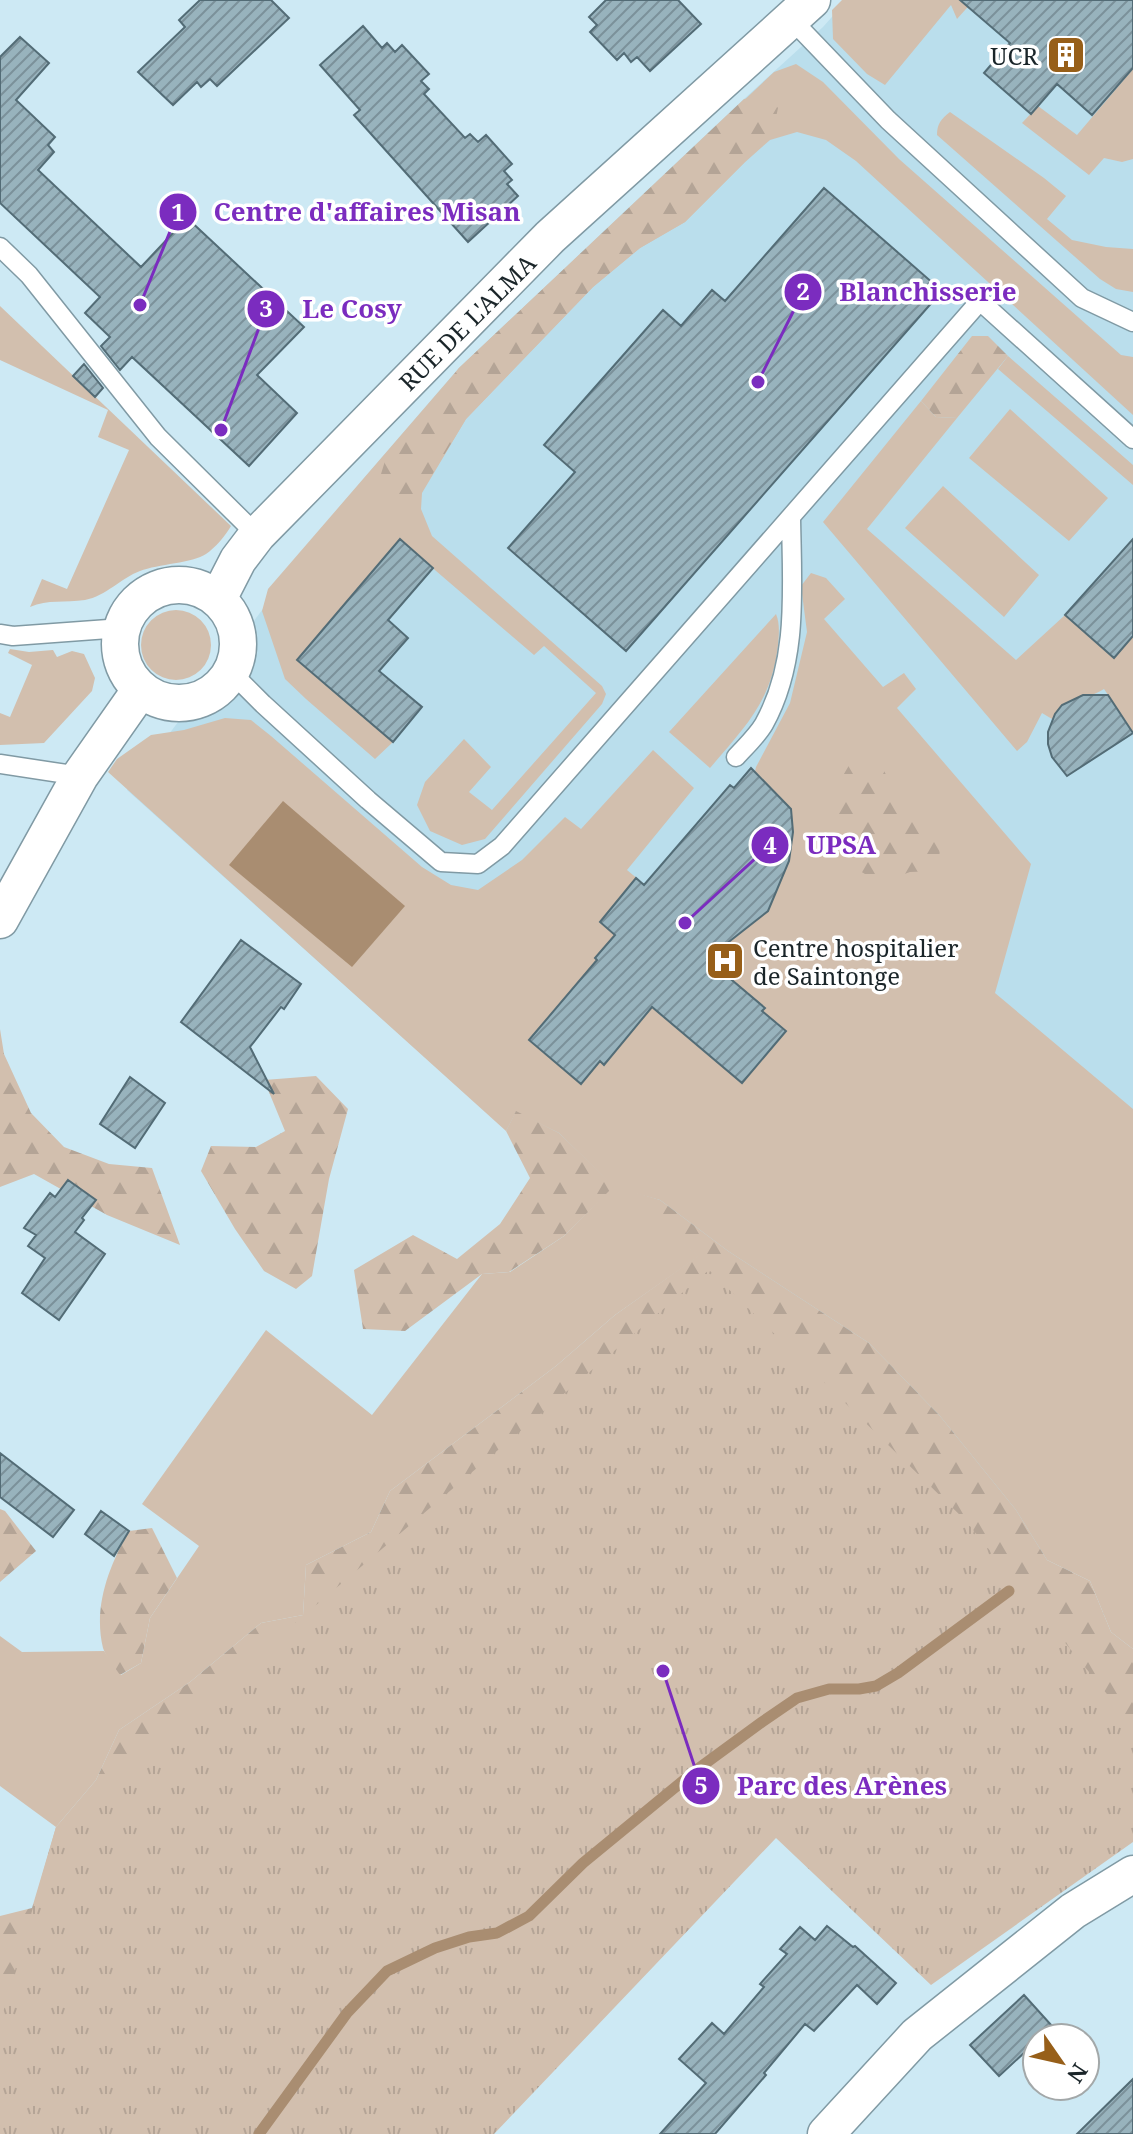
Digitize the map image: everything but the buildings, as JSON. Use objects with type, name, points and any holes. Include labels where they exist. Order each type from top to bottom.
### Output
[{"type":"street","name":"RUE DE L'ALMA","points":[[218,599],[238,560],[257,535],[550,237],[802,10]]},
{"type":"street","points":[[182,584],[201,588],[218,599],[231,614],[238,633],[238,653],[231,672],[221,686],[190,702],[172,703],[141,689],[130,677],[120,645],[122,628],[130,610],[144,596],[162,587],[182,584]]},
{"type":"street","points":[[0,920],[80,776],[141,689]]},
{"type":"street","points":[[826,2134],[917,2035],[1073,1911],[1133,1874]]},
{"type":"lane","name":"RUE DE L'ALMA","points":[[802,10],[888,120],[1082,298],[1133,322]]},
{"type":"lane","points":[[0,247],[29,275],[158,437],[257,535]]},
{"type":"lane","points":[[231,672],[368,800],[441,862],[478,864],[502,846],[980,301],[1133,439]]},
{"type":"lane","points":[[736,757],[763,726],[784,677],[793,619],[791,518]]},
{"type":"lane","points":[[0,634],[13,636],[122,628]]},
{"type":"lane","points":[[0,764],[80,776]]},
{"type":"shaded area","name":"Centre hospitalier de Saintonge","points":[[847,0],[1133,0],[1133,1461],[1020,1591],[127,790],[341,505],[459,368],[823,27]]},
{"type":"shaded area","points":[[283,801],[405,906],[352,967],[229,865]]},
{"type":"green space","points":[[842,0],[974,0],[957,19],[951,5],[885,85],[867,74],[833,39],[832,10]]},
{"type":"green space","points":[[796,64],[823,82],[899,159],[1121,355],[1133,357],[1133,415],[856,161],[826,140],[797,132],[770,140],[685,222],[640,248],[593,287],[466,419],[422,493],[421,509],[432,536],[602,686],[606,694],[602,704],[485,839],[462,845],[430,831],[417,805],[425,782],[464,739],[491,767],[469,792],[492,810],[596,693],[544,646],[534,655],[400,540],[297,659],[393,742],[375,759],[285,679],[262,611],[268,589],[459,368],[774,72]]},
{"type":"green space","points":[[1133,69],[1133,159],[1122,162],[1104,158],[1089,175],[1022,123],[1038,106],[1077,135]]},
{"type":"green space","points":[[768,95],[778,108],[775,122],[743,164],[685,222],[640,248],[593,287],[466,419],[421,493],[396,507],[377,487],[385,461],[459,368],[744,99]]},
{"type":"green space","points":[[950,112],[1066,196],[1047,219],[1072,240],[1133,249],[1133,292],[1116,289],[1100,279],[937,135],[940,122]]},
{"type":"green space","points":[[0,306],[231,526],[209,551],[200,557],[140,571],[93,598],[30,607],[42,579],[67,589],[129,450],[98,437],[108,410],[0,360]]},
{"type":"green space","points":[[972,336],[988,336],[1008,356],[957,418],[936,417],[921,401]]},
{"type":"green space","points":[[1008,356],[1133,465],[1133,485],[998,369]]},
{"type":"green space","points":[[921,401],[936,417],[957,418],[867,529],[1016,660],[1065,615],[1113,658],[1133,637],[1133,732],[1104,689],[1071,700],[1052,719],[1042,713],[1027,742],[1017,751],[823,522]]},
{"type":"green space","points":[[1010,409],[1108,498],[1069,541],[969,458]]},
{"type":"green space","points":[[943,486],[1039,575],[1004,617],[905,528]]},
{"type":"green space","points":[[811,573],[826,578],[845,599],[824,619],[883,687],[904,673],[916,689],[897,708],[1031,864],[995,993],[1133,1109],[1133,1649],[1111,1632],[1090,1581],[1047,1560],[1016,1510],[940,1416],[869,1343],[728,1251],[660,1200],[616,1188],[699,1256],[615,1315],[556,1366],[390,1491],[371,1532],[306,1565],[303,1615],[261,1623],[190,1682],[119,1730],[96,1780],[56,1827],[0,1786],[0,1636],[22,1652],[104,1651],[121,1675],[141,1663],[150,1618],[199,1546],[142,1504],[266,1330],[372,1415],[482,1274],[510,1272],[564,1236],[613,1186],[559,1133],[516,1112],[506,1131],[108,772],[117,759],[151,735],[184,730],[225,718],[251,720],[422,867],[451,885],[478,890],[522,860],[565,817],[581,829],[653,750],[694,788],[627,870],[645,885],[732,869],[756,767],[790,703],[807,632],[801,586]]},
{"type":"green space","points":[[176,610],[201,620],[211,645],[201,670],[176,680],[151,670],[141,645],[151,620]]},
{"type":"green space","points":[[776,614],[778,645],[770,682],[755,712],[710,768],[669,732]]},
{"type":"green space","points":[[10,649],[29,652],[53,650],[57,657],[72,651],[84,654],[95,678],[92,691],[44,743],[0,745],[0,713],[10,717],[32,665],[8,653]]},
{"type":"green space","points":[[879,761],[900,802],[926,795],[919,830],[940,838],[939,871],[910,872],[880,883],[850,865],[834,832],[838,784],[851,762],[861,787]]},
{"type":"green space","points":[[0,1029],[4,1054],[31,1113],[64,1147],[109,1164],[152,1168],[180,1245],[107,1215],[34,1174],[0,1187]]},
{"type":"green space","points":[[316,1076],[348,1109],[329,1179],[312,1276],[296,1289],[264,1271],[201,1171],[211,1146],[256,1147],[285,1131],[264,1080]]},
{"type":"green space","points":[[516,1111],[559,1133],[614,1186],[660,1200],[728,1251],[869,1343],[940,1416],[1016,1510],[1047,1560],[1090,1581],[1111,1632],[1133,1649],[1133,1825],[983,1733],[0,2134],[0,1916],[32,1908],[56,1827],[96,1780],[119,1730],[190,1682],[261,1623],[303,1615],[306,1565],[371,1532],[390,1491],[556,1366],[615,1315],[698,1256],[613,1187],[564,1236],[509,1272],[482,1274],[405,1331],[363,1329],[354,1270],[413,1235],[457,1259],[500,1224],[530,1178],[506,1131]]},
{"type":"green space","points":[[709,1270],[965,1520],[1133,1726],[1133,1842],[931,1985],[776,1838],[494,2134],[0,2134],[0,2023],[56,1827]]},
{"type":"green space","points":[[0,1509],[5,1511],[36,1551],[0,1582]]},
{"type":"green space","points":[[152,1528],[177,1578],[150,1618],[141,1663],[120,1675],[103,1648],[100,1633],[105,1587],[129,1531]]},
{"type":"waterway","points":[[259,2134],[347,2013],[387,1971],[435,1948],[469,1937],[497,1933],[529,1916],[583,1863],[695,1771],[797,1698],[829,1689],[876,1686],[1009,1591]]},
{"type":"place","name":"UCR","points":[[1066,55]]},
{"type":"place","name":"Centre d'affaires Misan","points":[[140,305]]},
{"type":"place","name":"Blanchisserie","points":[[758,382]]},
{"type":"place","name":"Le Cosy","points":[[221,430]]},
{"type":"place","name":"UPSA","points":[[685,923]]},
{"type":"place","name":"Centre hospitalier de Saintonge","points":[[725,961]]},
{"type":"place","name":"Parc des Arènes","points":[[663,1671]]}]
